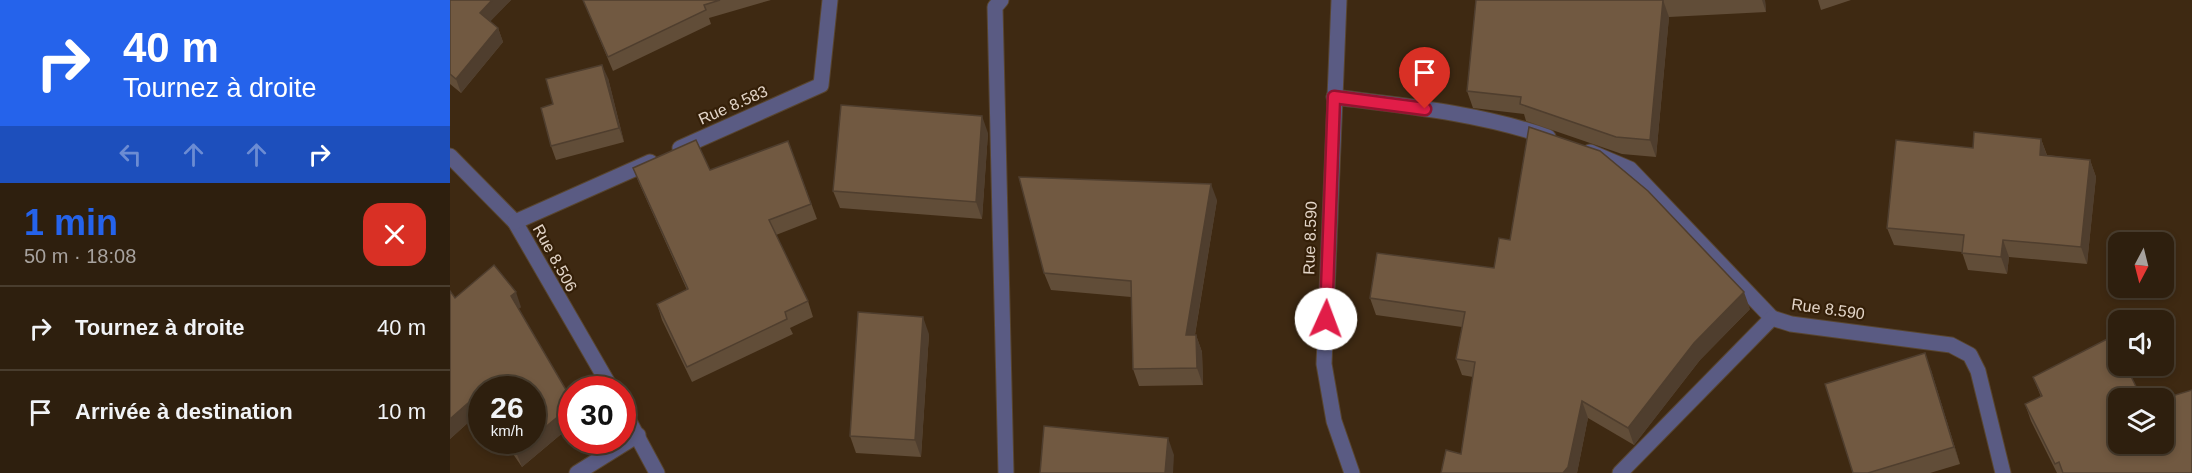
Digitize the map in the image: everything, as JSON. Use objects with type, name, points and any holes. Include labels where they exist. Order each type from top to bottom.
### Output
[{"type":"street","name":"Rue 8.583","points":[[514,222],[821,85],[830,0]]},
{"type":"street","points":[[1001,0],[995,7],[1006,473]]},
{"type":"street","name":"Rue 8.590","points":[[1339,0],[1324,364],[1334,421],[1352,473]]},
{"type":"street","points":[[1334,97],[1448,112],[1521,128],[1630,168],[1772,318]]},
{"type":"street","name":"Rue 8.506","points":[[450,156],[514,222],[604,376]]},
{"type":"street","name":"Rue 8.590","points":[[1620,473],[1772,318],[1791,324],[1951,345],[1970,355],[1978,371],[2003,473]]},
{"type":"street","points":[[636,432],[657,473]]},
{"type":"street","points":[[577,473],[638,435]]},
{"type":"building","points":[[450,0],[492,0],[480,13],[498,28],[456,79],[450,74]]},
{"type":"building","points":[[583,0],[720,0],[704,5],[706,10],[608,57]]},
{"type":"building","points":[[1476,0],[1663,0],[1650,140],[1616,137],[1520,104],[1521,97],[1467,91]]},
{"type":"building","points":[[602,65],[619,128],[551,146],[541,108],[553,104],[546,79]]},
{"type":"building","points":[[841,105],[982,116],[976,202],[833,191]]},
{"type":"building","points":[[1529,127],[1600,151],[1648,191],[1744,292],[1694,343],[1628,428],[1582,401],[1568,467],[1563,473],[1441,473],[1446,450],[1461,454],[1475,362],[1456,359],[1465,312],[1370,298],[1377,253],[1494,268],[1499,238],[1510,240]]},
{"type":"building","points":[[1974,132],[2041,139],[2040,155],[2090,160],[2081,247],[2003,240],[2001,257],[1962,253],[1964,235],[1887,228],[1896,140],[1973,148]]},
{"type":"building","points":[[696,140],[710,170],[788,141],[811,204],[769,220],[808,301],[785,312],[787,319],[687,367],[657,304],[688,289],[633,168]]},
{"type":"building","points":[[1019,177],[1211,184],[1186,335],[1196,335],[1197,368],[1133,369],[1131,281],[1044,273]]},
{"type":"building","points":[[494,265],[516,292],[511,296],[558,376],[558,417],[546,426],[546,376],[468,376],[468,403],[450,419],[450,291],[455,298]]},
{"type":"building","points":[[858,312],[923,317],[915,440],[850,436]]},
{"type":"building","points":[[2108,339],[2108,376],[2131,376],[2137,388],[2108,388],[2108,454],[2174,454],[2174,395],[2192,390],[2192,473],[2063,473],[2059,462],[2055,464],[2025,404],[2042,396],[2033,377]]},
{"type":"building","points":[[1925,353],[1954,447],[1868,473],[1853,473],[1825,384]]},
{"type":"building","points":[[1044,426],[1168,438],[1165,473],[1040,473]]},
{"type":"route","points":[[1326,319],[1334,97],[1425,109]]}]
